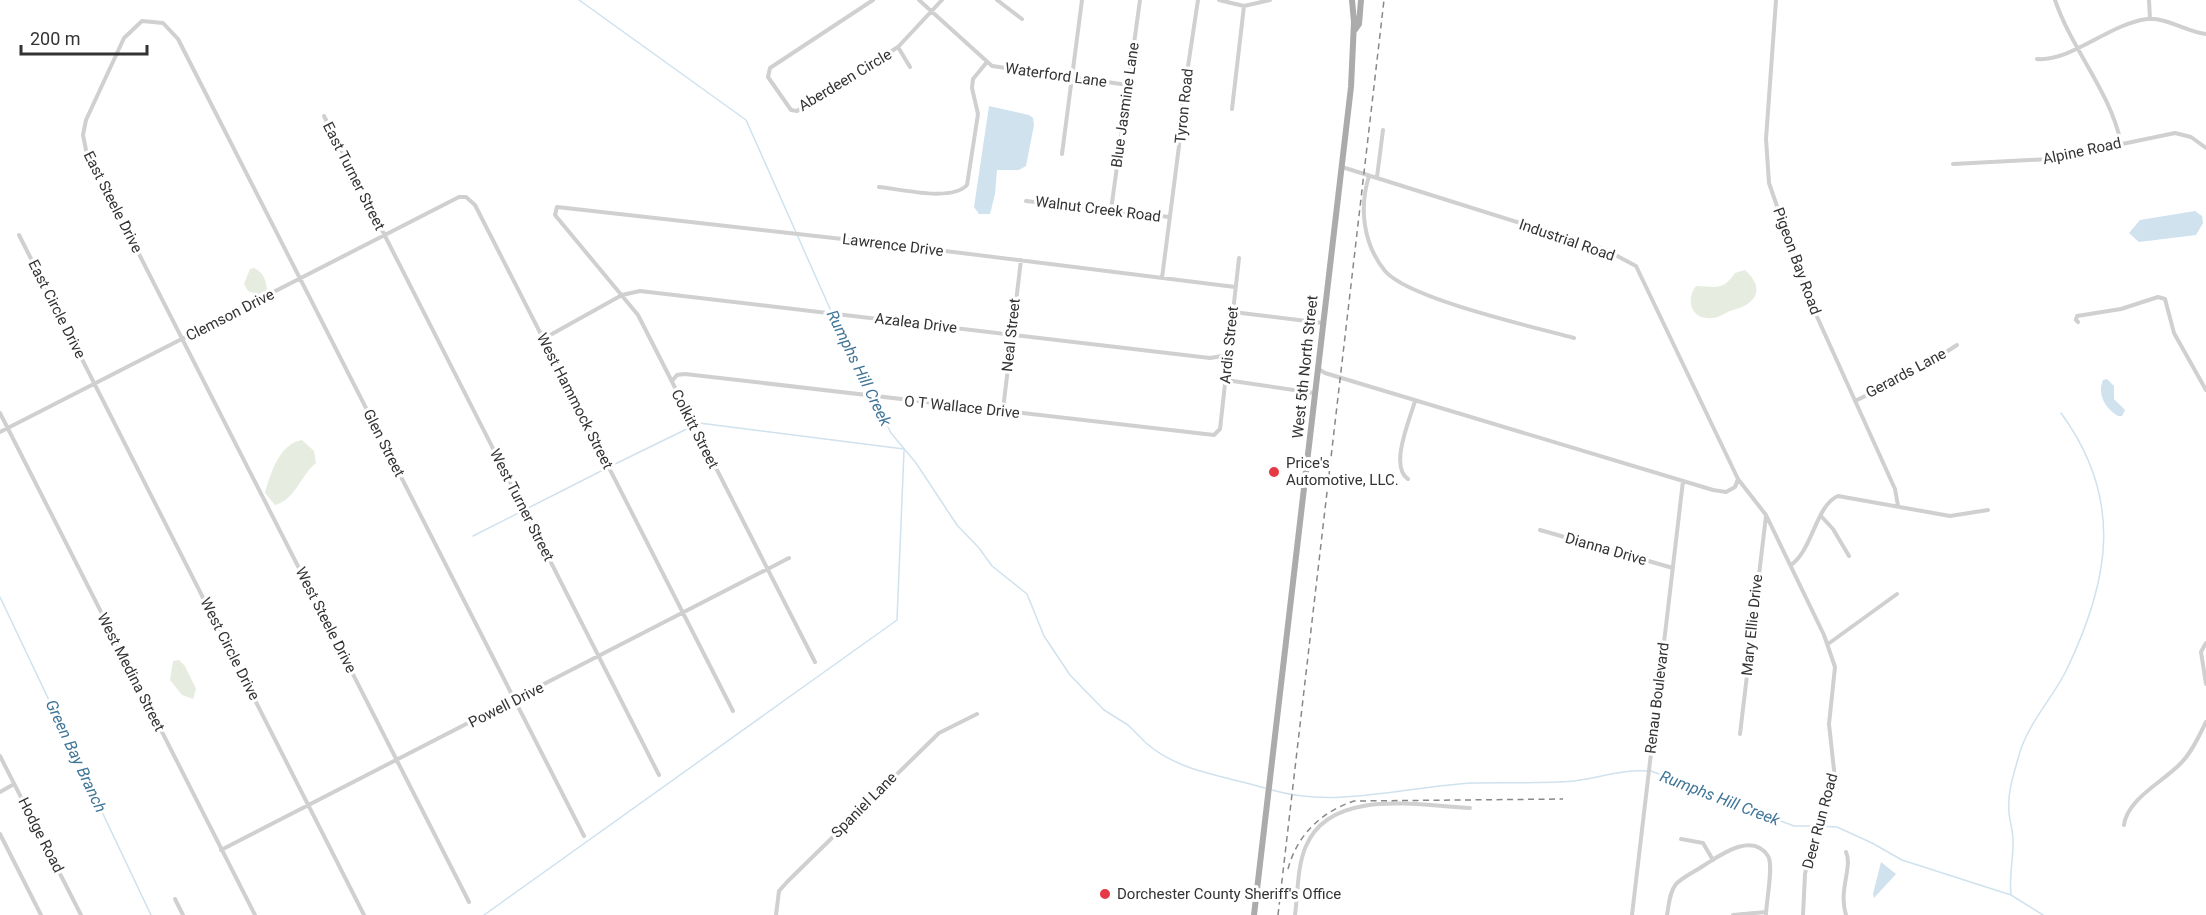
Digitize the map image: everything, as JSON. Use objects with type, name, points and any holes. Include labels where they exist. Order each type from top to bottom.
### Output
[{"type":"main road","name":"West 5th North Street","points":[[1254,915],[1341,166],[1354,32],[1352,0]]},
{"type":"main road","points":[[1354,32],[1359,24],[1361,0]]},
{"type":"street","name":"Aberdeen Circle","points":[[873,0],[770,68],[768,77],[787,107],[797,111],[898,47],[932,11]]},
{"type":"street","points":[[919,0],[932,11],[942,0]]},
{"type":"street","points":[[998,0],[1022,19]]},
{"type":"street","points":[[1062,154],[1082,0]]},
{"type":"street","name":"Blue Jasmine Lane","points":[[1111,210],[1140,0]]},
{"type":"street","name":"Tyron Road","points":[[1162,278],[1181,113],[1198,0]]},
{"type":"street","points":[[1219,0],[1244,6],[1270,0]]},
{"type":"street","name":"Pigeon Bay Road","points":[[1776,0],[1766,139],[1769,183],[1809,299],[1897,493],[1898,506]]},
{"type":"street","points":[[2055,0],[2114,116],[2121,143]]},
{"type":"street","points":[[2149,0],[2150,19]]},
{"type":"street","points":[[1232,109],[1244,6]]},
{"type":"street","name":"Waterford Lane","points":[[932,11],[987,62],[996,67],[1128,85]]},
{"type":"street","points":[[2037,59],[2055,58],[2108,31],[2150,19],[2206,34]]},
{"type":"street","name":"East Steele Drive","points":[[182,339],[91,161],[83,135],[86,120],[124,38],[136,25],[148,20],[163,23],[173,32],[184,51]]},
{"type":"street","points":[[898,47],[910,67]]},
{"type":"street","name":"Glen Street","points":[[184,51],[584,836]]},
{"type":"street","points":[[879,187],[947,194],[960,192],[967,185],[978,114],[972,88],[973,79],[987,62]]},
{"type":"street","name":"East Turner Street","points":[[324,116],[385,236]]},
{"type":"street","points":[[1377,177],[1383,130]]},
{"type":"street","name":"Alpine Road","points":[[1953,164],[2041,160],[2175,133],[2191,137],[2206,148]]},
{"type":"street","name":"Industrial Road","points":[[1341,166],[1606,250],[1636,266],[1737,479],[1766,515],[1828,644],[1835,667],[1833,691]]},
{"type":"street","points":[[1369,176],[1363,197],[1363,221],[1373,248],[1386,272],[1415,291],[1574,338]]},
{"type":"street","name":"Clemson Drive","points":[[0,432],[459,197]]},
{"type":"street","name":"West Hammock Street","points":[[459,197],[470,199],[475,205],[733,711]]},
{"type":"street","name":"Walnut Creek Road","points":[[1026,201],[1170,215]]},
{"type":"street","name":"Lawrence Drive","points":[[554,212],[559,206],[582,208],[1235,286]]},
{"type":"street","name":"Colkitt Street","points":[[554,212],[638,315],[767,572],[815,662]]},
{"type":"street","name":"East Circle Drive","points":[[19,235],[95,383]]},
{"type":"street","name":"West Turner Street","points":[[385,236],[659,775]]},
{"type":"street","name":"Ardis Street","points":[[1219,432],[1239,258]]},
{"type":"street","name":"Neal Street","points":[[1005,411],[1004,401],[1021,260]]},
{"type":"street","name":"Azalea Drive","points":[[543,339],[622,295],[647,292],[1210,358],[1229,355]]},
{"type":"street","points":[[2079,322],[2076,320],[2077,316],[2121,309],[2158,297],[2165,298],[2174,333],[2206,390]]},
{"type":"street","points":[[1233,312],[1323,323]]},
{"type":"street","name":"West Steele Drive","points":[[182,339],[469,902]]},
{"type":"street","name":"Gerards Lane","points":[[1855,401],[1920,369],[1957,345]]},
{"type":"street","points":[[1317,368],[1325,373],[1415,401],[1683,481],[1726,492],[1735,487],[1737,479]]},
{"type":"street","name":"O T Wallace Drive","points":[[671,382],[677,375],[685,374],[1204,435],[1214,435],[1219,432]]},
{"type":"street","points":[[1226,380],[1314,393]]},
{"type":"street","name":"West Circle Drive","points":[[95,383],[364,915]]},
{"type":"street","points":[[1408,478],[1401,470],[1400,458],[1415,401]]},
{"type":"street","name":"West Medina Street","points":[[0,413],[255,915]]},
{"type":"street","name":"Renau Boulevard","points":[[1632,915],[1683,481]]},
{"type":"street","points":[[1791,565],[1804,553],[1821,516],[1830,501],[1838,496],[1950,516],[1988,510]]},
{"type":"street","name":"Mary Ellie Drive","points":[[1740,734],[1766,515]]},
{"type":"street","points":[[1821,516],[1833,529],[1849,556]]},
{"type":"street","name":"Dianna Drive","points":[[1540,530],[1673,568]]},
{"type":"street","name":"Powell Drive","points":[[221,850],[767,572],[789,558]]},
{"type":"street","points":[[1828,644],[1897,594]]},
{"type":"street","points":[[2206,643],[2201,652],[2206,684]]},
{"type":"street","name":"Deer Run Road","points":[[1803,915],[1806,874],[1815,840],[1818,817],[1835,779],[1829,724],[1833,691]]},
{"type":"street","name":"Spaniel Lane","points":[[776,915],[779,891],[788,880],[939,733],[977,714]]},
{"type":"street","points":[[2124,825],[2132,804],[2156,787],[2183,761],[2206,722]]},
{"type":"street","points":[[2202,730],[2206,735]]},
{"type":"street","name":"Hodge Road","points":[[0,756],[81,915]]},
{"type":"street","points":[[0,792],[14,784]]},
{"type":"street","points":[[1295,915],[1304,849],[1312,832],[1344,810],[1377,804],[1470,808]]},
{"type":"street","points":[[0,834],[41,915]]},
{"type":"street","points":[[1681,839],[1703,843],[1713,860]]},
{"type":"street","points":[[1667,915],[1671,894],[1676,885],[1738,846],[1759,848],[1768,856],[1770,865],[1766,914],[1733,915]]},
{"type":"street","points":[[1846,852],[1849,863],[1842,899],[1846,915]]},
{"type":"street","points":[[175,899],[183,915]]},
{"type":"shaded area","points":[[254,268],[261,272],[266,282],[268,293],[264,297],[248,291],[244,284],[250,269]]},
{"type":"shaded area","points":[[1745,270],[1755,283],[1756,289],[1756,295],[1748,304],[1713,318],[1700,317],[1696,314],[1691,305],[1691,295],[1696,286],[1718,287],[1726,283],[1735,273]]},
{"type":"shaded area","points":[[302,440],[314,451],[316,463],[293,493],[275,505],[265,493],[273,469],[288,447]]},
{"type":"shaded area","points":[[179,660],[185,666],[196,689],[193,699],[182,695],[170,680],[173,661]]},
{"type":"water","points":[[989,106],[1029,115],[1033,118],[1034,125],[1026,166],[1019,170],[997,170],[990,214],[979,214],[974,207]]},
{"type":"water","points":[[2195,211],[2202,216],[2203,223],[2196,235],[2139,242],[2129,233],[2140,220]]},
{"type":"water","points":[[2107,379],[2114,386],[2114,399],[2125,410],[2122,416],[2113,413],[2103,401],[2101,386],[2103,380]]},
{"type":"water","points":[[1881,862],[1896,874],[1874,898],[1873,894]]},
{"type":"waterway","name":"Rumphs Hill Creek","points":[[579,0],[746,120],[835,320],[891,433],[916,463],[957,525],[992,566],[1027,594],[1044,636],[1070,675],[1104,710],[1128,725],[1145,742]]},
{"type":"waterway","points":[[2011,894],[2013,840],[2009,805],[2015,769],[2028,732],[2066,671],[2081,637],[2093,604],[2104,540],[2102,508],[2095,477],[2081,445],[2061,413]]},
{"type":"waterway","points":[[611,466],[699,423],[904,449]]},
{"type":"waterway","points":[[484,915],[897,620],[904,451]]},
{"type":"waterway","points":[[473,536],[607,468]]},
{"type":"waterway","name":"Green Bay Branch","points":[[0,597],[151,915]]},
{"type":"waterway","name":"Rumphs Hill Creek","points":[[1146,743],[1159,753],[1188,767],[1265,788]]},
{"type":"waterway","name":"Rumphs Hill Creek","points":[[1272,790],[1296,795],[1347,797],[1473,783],[1574,781],[1620,772],[1647,771]]},
{"type":"waterway","name":"Rumphs Hill Creek","points":[[1651,771],[1794,826],[1813,826]]},
{"type":"waterway","name":"Rumphs Hill Creek","points":[[1818,826],[1837,827],[1902,860],[2011,895],[2043,915]]},
{"type":"railway","points":[[1278,915],[1384,0]]},
{"type":"railway","points":[[1288,869],[1297,846],[1312,826],[1331,811],[1354,801],[1563,799]]},
{"type":"place","name":"Price's Automotive, LLC.","points":[[1274,472]]},
{"type":"place","name":"Dorchester County Sheriff's Office","points":[[1105,894]]}]
